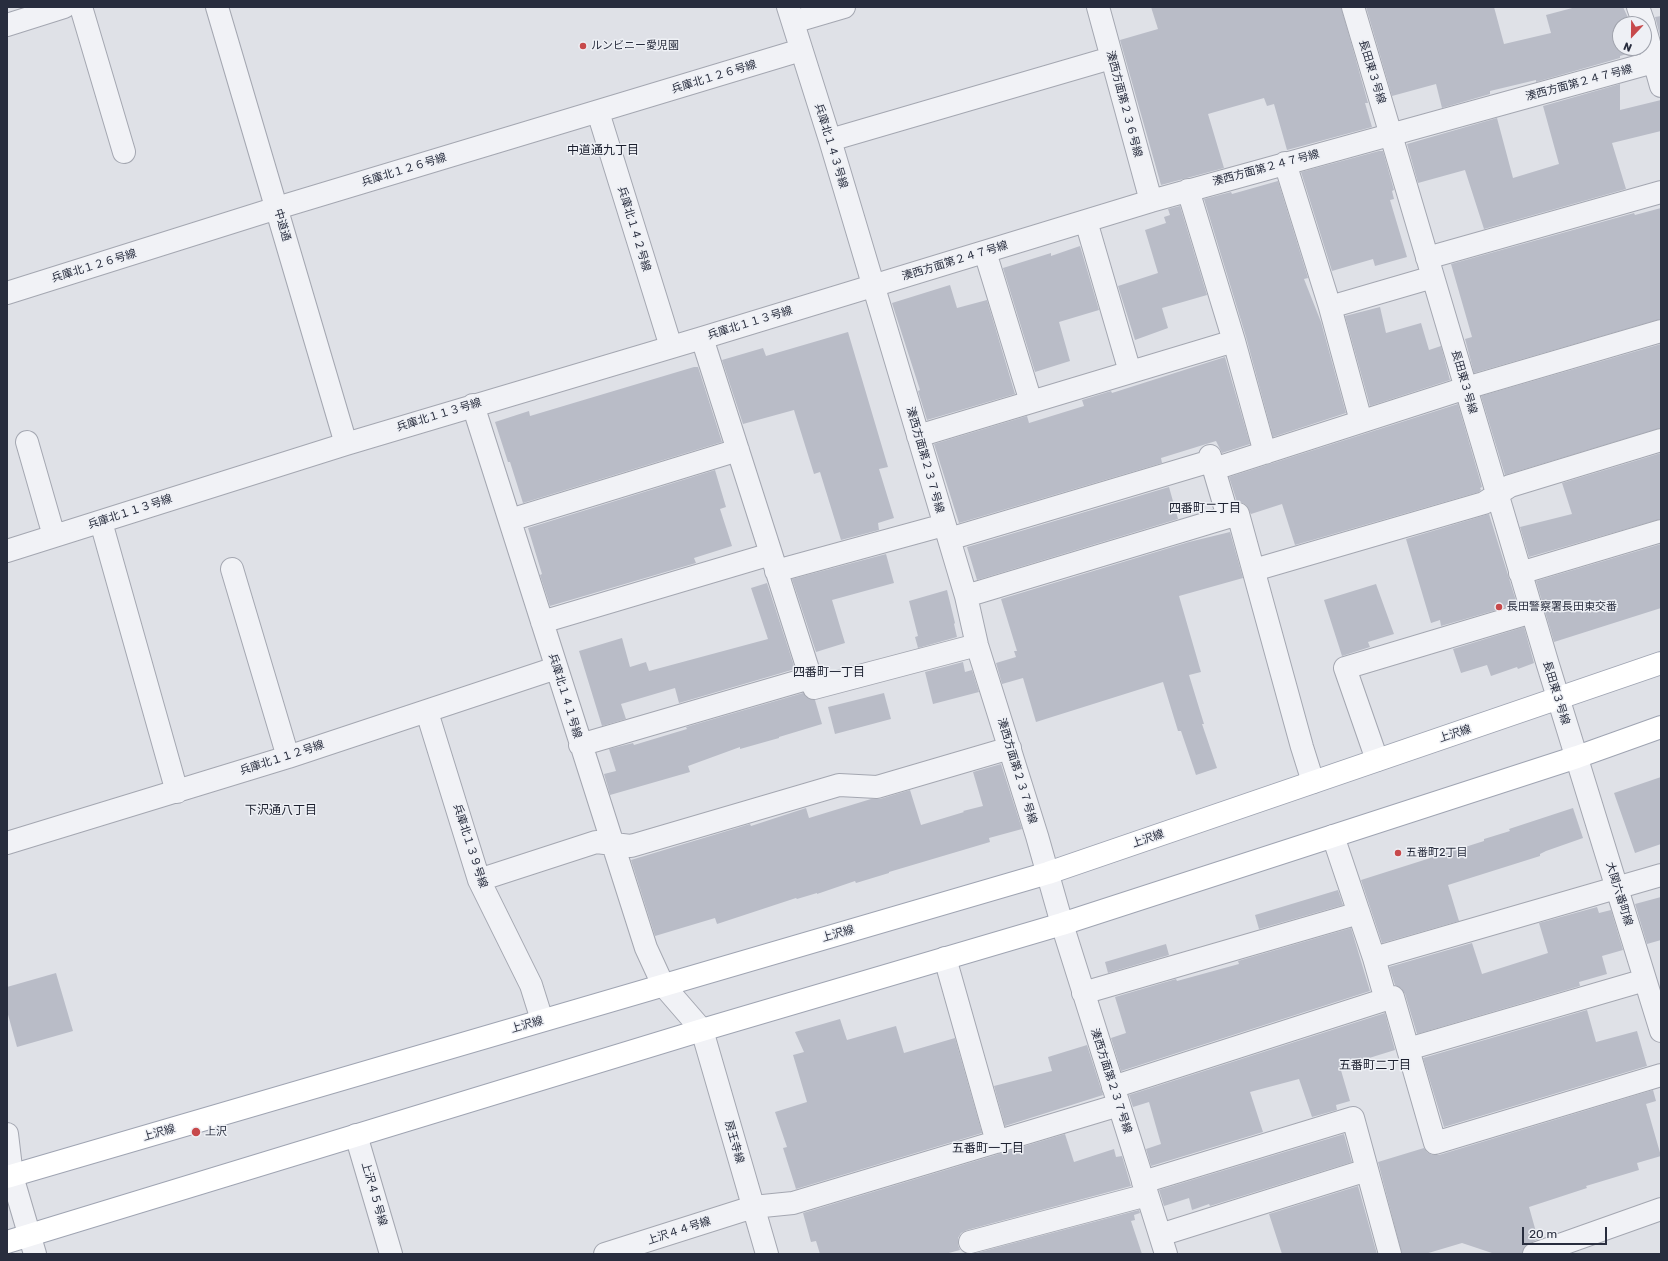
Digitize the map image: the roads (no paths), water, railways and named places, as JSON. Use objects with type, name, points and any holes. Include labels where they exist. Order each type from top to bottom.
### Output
[{"type":"main road","name":"上沢線","points":[[9,1174],[1048,873],[1377,760],[1558,700],[1661,663]]},
{"type":"main road","points":[[7,1242],[33,1244],[356,1135],[702,1030],[1062,924],[1577,757],[1661,727]]},
{"type":"street","points":[[7,25],[64,7]]},
{"type":"street","points":[[81,7],[124,152]]},
{"type":"street","name":"中道通","points":[[216,7],[346,444]]},
{"type":"street","points":[[790,14],[844,7]]},
{"type":"street","name":"湊西方面第２３６号線","points":[[1098,7],[1151,201]]},
{"type":"street","name":"長田東３号線","points":[[1353,7],[1520,573],[1558,700],[1577,757]]},
{"type":"street","name":"兵庫北１４３号線","points":[[790,14],[874,286]]},
{"type":"street","points":[[1652,46],[1658,61],[1661,86]]},
{"type":"street","name":"兵庫北１２６号線","points":[[7,293],[277,208],[801,50]]},
{"type":"street","points":[[830,140],[1111,58]]},
{"type":"street","name":"湊西方面第２４７号線","points":[[874,286],[1188,190],[1658,61]]},
{"type":"street","name":"兵庫北１４２号線","points":[[598,112],[671,347]]},
{"type":"street","points":[[1285,163],[1330,307],[1361,421]]},
{"type":"street","points":[[1188,190],[1234,341],[1265,453]]},
{"type":"street","points":[[1330,307],[1430,268],[1661,192]]},
{"type":"street","points":[[1086,221],[1130,372]]},
{"type":"street","points":[[984,252],[1031,402]]},
{"type":"street","name":"兵庫北１１３号線","points":[[7,551],[472,405],[874,286]]},
{"type":"street","name":"湊西方面第２３７号線","points":[[874,286],[966,596],[977,645],[1010,748],[1083,993],[1163,1245]]},
{"type":"street","points":[[542,622],[774,562],[946,532],[1212,460],[1265,453],[1466,388],[1661,331]]},
{"type":"street","points":[[702,338],[814,688],[977,645]]},
{"type":"street","points":[[918,436],[1234,341]]},
{"type":"street","name":"兵庫北１４１号線","points":[[472,405],[646,948],[664,985],[702,1030]]},
{"type":"street","points":[[1254,570],[1484,503],[1510,486],[1661,440]]},
{"type":"street","points":[[27,442],[54,536]]},
{"type":"street","points":[[510,520],[738,450]]},
{"type":"street","points":[[1212,460],[1228,517]]},
{"type":"street","points":[[966,596],[1238,514],[1313,782]]},
{"type":"street","points":[[101,522],[177,792]]},
{"type":"street","points":[[1520,573],[1661,531]]},
{"type":"street","points":[[232,569],[288,757]]},
{"type":"street","points":[[1377,760],[1345,668],[1532,612]]},
{"type":"street","name":"兵庫北１１２号線","points":[[7,844],[288,757],[556,668]]},
{"type":"street","points":[[580,745],[810,678]]},
{"type":"street","name":"兵庫北１３９号線","points":[[427,712],[479,880],[531,985],[542,1020]]},
{"type":"street","points":[[479,880],[596,842],[631,846],[839,785],[877,786],[1010,748]]},
{"type":"street","name":"大関六番町線","points":[[1577,757],[1661,1031]]},
{"type":"street","points":[[1333,836],[1374,958],[1386,1000],[1393,998],[1435,1143],[1661,1074]]},
{"type":"street","points":[[1374,958],[1661,875]]},
{"type":"street","points":[[1083,993],[1359,913]]},
{"type":"street","points":[[945,958],[997,1142]]},
{"type":"street","points":[[1408,1049],[1645,980]]},
{"type":"street","name":"上沢４４号線","points":[[612,1253],[753,1207],[793,1203],[997,1142],[1116,1096],[1386,1000]]},
{"type":"street","name":"房王寺線","points":[[702,1030],[767,1254]]},
{"type":"street","points":[[970,1242],[1145,1188],[1353,1118],[1390,1254]]},
{"type":"street","points":[[7,1134],[9,1174],[33,1244]]},
{"type":"street","name":"上沢４５号線","points":[[356,1135],[391,1254]]},
{"type":"street","points":[[1163,1245],[1367,1170]]},
{"type":"street","points":[[1534,1254],[1577,1247],[1661,1209]]},
{"type":"place","name":"ルンビニー愛児園","points":[[583,46]]},
{"type":"place","name":"長田警察署長田東交番","points":[[1499,607]]},
{"type":"place","name":"五番町2丁目","points":[[1398,853]]},
{"type":"place","name":"上沢","points":[[196,1132]]},
{"type":"district","name":"中道通九丁目","points":[[603,151]]},
{"type":"district","name":"四番町二丁目","points":[[1205,509]]},
{"type":"district","name":"四番町一丁目","points":[[829,673]]},
{"type":"district","name":"下沢通八丁目","points":[[281,811]]},
{"type":"district","name":"五番町二丁目","points":[[1375,1066]]},
{"type":"district","name":"五番町一丁目","points":[[988,1149]]}]
